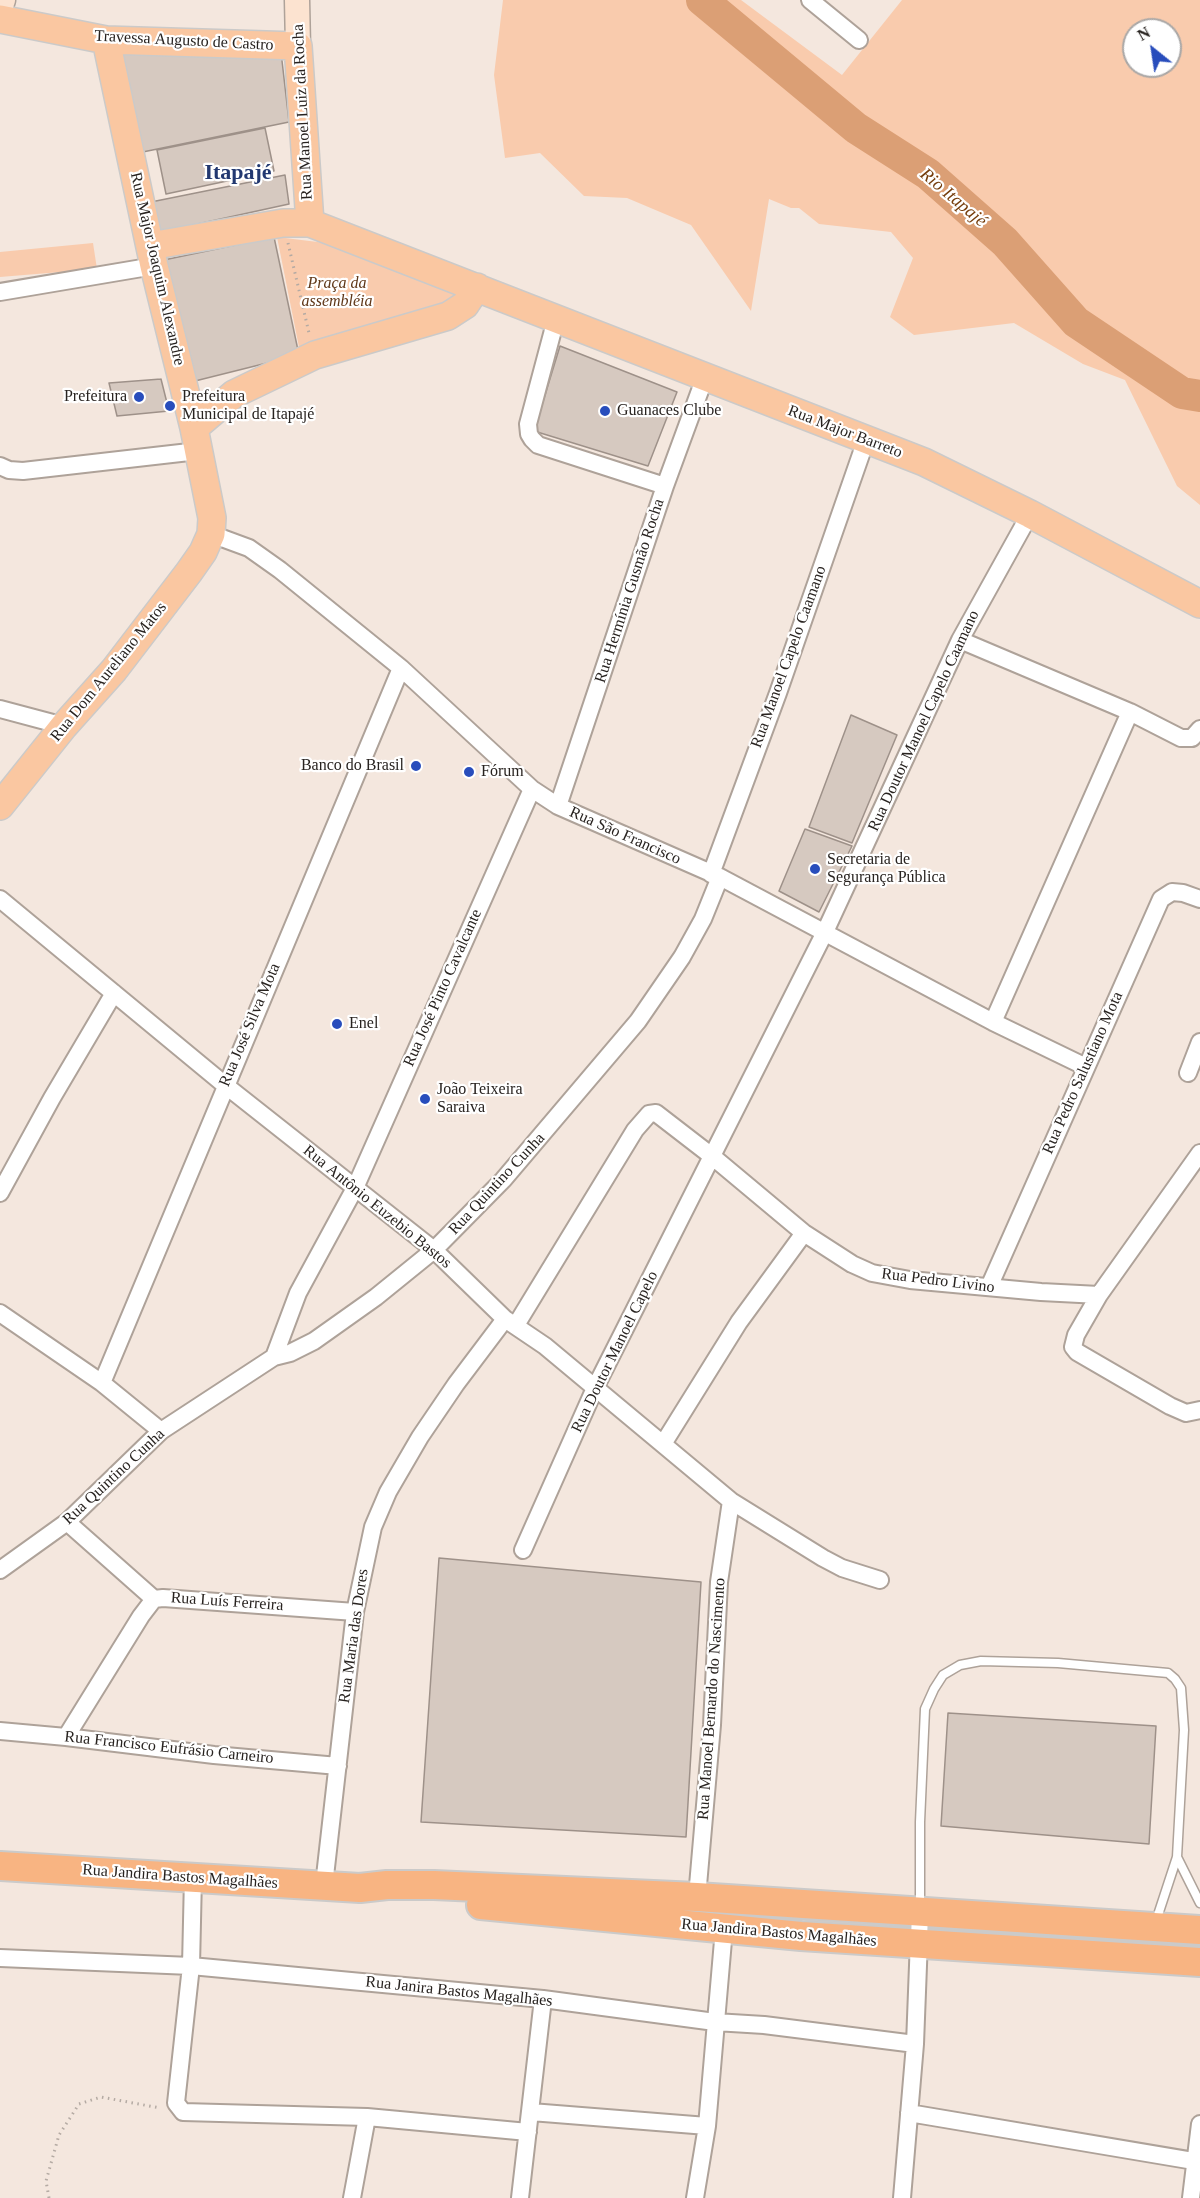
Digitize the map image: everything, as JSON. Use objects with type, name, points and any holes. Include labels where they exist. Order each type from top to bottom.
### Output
[{"type":"highway","name":"Rua Jandira Bastos Magalhães","points":[[0,1866],[324,1885],[360,1888],[385,1895],[428,1900],[724,1929],[919,1945],[1200,1962]]},
{"type":"highway","name":"Rua Jandira Bastos Magalhães","points":[[360,1888],[387,1885],[435,1885],[697,1897],[1200,1930]]},
{"type":"highway","points":[[1118,1957],[1143,1940],[1155,1928]]},
{"type":"main road","points":[[0,9],[3,0]]},
{"type":"main road","name":"Rua Manoel Luiz da Rocha","points":[[297,0],[310,223]]},
{"type":"main road","name":"Travessa Augusto de Castro","points":[[0,19],[106,40],[298,46]]},
{"type":"main road","name":"Rua Major Joaquim Alexandre","points":[[106,40],[152,256],[196,440],[212,518],[212,534]]},
{"type":"main road","points":[[152,256],[284,223],[310,223]]},
{"type":"main road","name":"Rua Major Barreto","points":[[310,223],[924,462],[1030,514],[1200,604]]},
{"type":"main road","points":[[196,440],[234,394],[315,355],[448,316],[465,305],[477,287]]},
{"type":"main road","name":"Rua Dom Aureliano Matos","points":[[0,806],[120,661],[198,558],[212,534]]},
{"type":"street","points":[[819,3],[859,40]]},
{"type":"street","points":[[0,292],[152,256]]},
{"type":"street","points":[[555,319],[528,424],[529,434],[538,445],[665,486]]},
{"type":"street","name":"Rua Hermínia Gusmão Rocha","points":[[558,806],[665,486],[705,376]]},
{"type":"street","points":[[0,466],[9,470],[23,471],[196,440]]},
{"type":"street","name":"Rua Manoel Capelo Caamano","points":[[716,875],[866,440]]},
{"type":"street","name":"Rua Doutor Manoel Capelo Caamano","points":[[713,1157],[824,934],[960,640],[1030,514]]},
{"type":"street","name":"Rua São Francisco","points":[[212,534],[249,548],[280,570],[401,668],[532,789],[558,806],[716,875],[993,1022],[1086,1067]]},
{"type":"street","points":[[960,640],[1130,712],[1181,738],[1196,734]]},
{"type":"street","name":"Rua José Silva Mota","points":[[102,1383],[225,1084],[401,668]]},
{"type":"street","points":[[0,709],[64,726]]},
{"type":"street","points":[[993,1022],[1130,712]]},
{"type":"street","name":"Rua José Pinto Cavalcante","points":[[274,1357],[298,1293],[354,1188],[532,789]]},
{"type":"street","name":"Rua Quintino Cunha","points":[[0,1570],[67,1522],[162,1431],[274,1357],[290,1353],[314,1341],[376,1297],[434,1250],[503,1180],[638,1021],[682,957],[703,919],[716,875]]},
{"type":"street","name":"Rua Pedro Salustiano Mota","points":[[989,1287],[1161,899],[1172,892],[1183,893],[1200,900]]},
{"type":"street","name":"Rua Antônio Euzebio Bastos","points":[[0,899],[225,1084],[434,1250],[510,1322],[544,1346],[731,1501],[823,1558],[842,1568],[880,1580]]},
{"type":"street","points":[[0,1193],[52,1098],[114,993]]},
{"type":"street","points":[[1188,1073],[1200,1042]]},
{"type":"street","name":"Rua Pedro Livino","points":[[650,1114],[656,1113],[664,1117],[804,1233],[852,1264],[872,1273],[910,1280],[1099,1295]]},
{"type":"street","name":"Rua Maria das Dores","points":[[324,1885],[355,1611],[373,1527],[388,1491],[420,1437],[456,1384],[510,1322],[635,1130],[650,1114]]},
{"type":"street","points":[[1200,1153],[1099,1295],[1076,1335],[1074,1347],[1077,1352],[1170,1406],[1192,1414],[1200,1410]]},
{"type":"street","name":"Rua Doutor Manoel Capelo","points":[[523,1550],[595,1388],[713,1157]]},
{"type":"street","points":[[663,1444],[739,1322],[804,1233]]},
{"type":"street","points":[[0,1313],[102,1383],[162,1431]]},
{"type":"street","name":"Rua Manoel Bernardo do Nascimento","points":[[697,1897],[712,1725],[719,1582],[731,1501]]},
{"type":"street","points":[[67,1522],[154,1599]]},
{"type":"street","name":"Rua Luís Ferreira","points":[[66,1737],[141,1616],[154,1599],[355,1611]]},
{"type":"street","name":"Rua Francisco Eufrásio Carneiro","points":[[0,1731],[214,1755],[338,1766]]},
{"type":"street","points":[[193,1877],[191,1966],[176,2103],[183,2112],[367,2117],[528,2132]]},
{"type":"street","points":[[902,2198],[915,2044],[920,1913]]},
{"type":"street","points":[[695,2198],[707,2126],[724,1929]]},
{"type":"street","name":"Rua Janira Bastos Magalhães","points":[[0,1958],[191,1966],[543,1999],[715,2022],[764,2025],[915,2044]]},
{"type":"street","points":[[520,2198],[543,1999]]},
{"type":"street","points":[[531,2112],[707,2126]]},
{"type":"street","points":[[909,2113],[1198,2162]]},
{"type":"street","points":[[352,2198],[367,2117]]},
{"type":"street","points":[[1191,2198],[1198,2162],[1200,2124]]},
{"type":"lane","points":[[920,1913],[920,1822],[926,1709],[934,1689],[943,1675],[960,1665],[981,1661],[1058,1664],[1168,1672],[1181,1688],[1184,1730],[1177,1857],[1155,1928]]},
{"type":"lane","points":[[1177,1857],[1200,1903]]},
{"type":"path","points":[[284,223],[315,355]]},
{"type":"path","points":[[48,2198],[46,2181],[59,2135],[79,2104],[101,2097],[183,2112]]},
{"type":"green space","points":[[503,0],[741,0],[842,75],[902,0],[1200,0],[1200,505],[1177,486],[1125,380],[1083,364],[1014,323],[914,335],[890,317],[913,258],[891,232],[819,224],[799,208],[791,208],[769,199],[751,311],[691,225],[627,198],[584,196],[540,153],[505,158],[494,75]]},
{"type":"green space","name":"Praça da assembléia","points":[[277,237],[342,245],[464,291],[460,306],[300,352]]},
{"type":"green space","points":[[93,243],[97,269],[0,277],[0,252]]},
{"type":"building","points":[[110,47],[281,52],[289,122],[133,154]]},
{"type":"building","points":[[265,128],[274,171],[166,194],[157,150]]},
{"type":"building","points":[[285,175],[289,204],[152,234],[146,203]]},
{"type":"building","points":[[274,237],[299,355],[187,383],[159,261]]},
{"type":"building","name":"Guanaces Clube","points":[[560,346],[677,392],[648,466],[534,431]]},
{"type":"building","name":"Prefeitura","points":[[161,379],[169,411],[117,416],[109,383]]},
{"type":"building","points":[[851,715],[897,735],[852,843],[809,827]]},
{"type":"building","name":"Secretaria de Segurança Pública","points":[[805,829],[852,846],[819,912],[779,891]]},
{"type":"building","points":[[439,1558],[701,1582],[686,1837],[421,1822]]},
{"type":"building","points":[[948,1713],[1156,1726],[1149,1844],[941,1826]]},
{"type":"waterway","name":"Rio Itapajé","points":[[702,0],[856,128],[928,174],[1005,242],[1076,322],[1182,393],[1200,396]]},
{"type":"place","name":"Prefeitura","points":[[139,397]]},
{"type":"place","name":"Prefeitura Municipal de Itapajé","points":[[170,406]]},
{"type":"place","name":"Guanaces Clube","points":[[605,411]]},
{"type":"place","name":"Banco do Brasil","points":[[416,766]]},
{"type":"place","name":"Fórum","points":[[469,772]]},
{"type":"place","name":"Secretaria de Segurança Pública","points":[[815,869]]},
{"type":"place","name":"Enel","points":[[337,1024]]},
{"type":"place","name":"João Teixeira Saraiva","points":[[425,1099]]},
{"type":"district","name":"Itapajé","points":[[238,173]]}]
